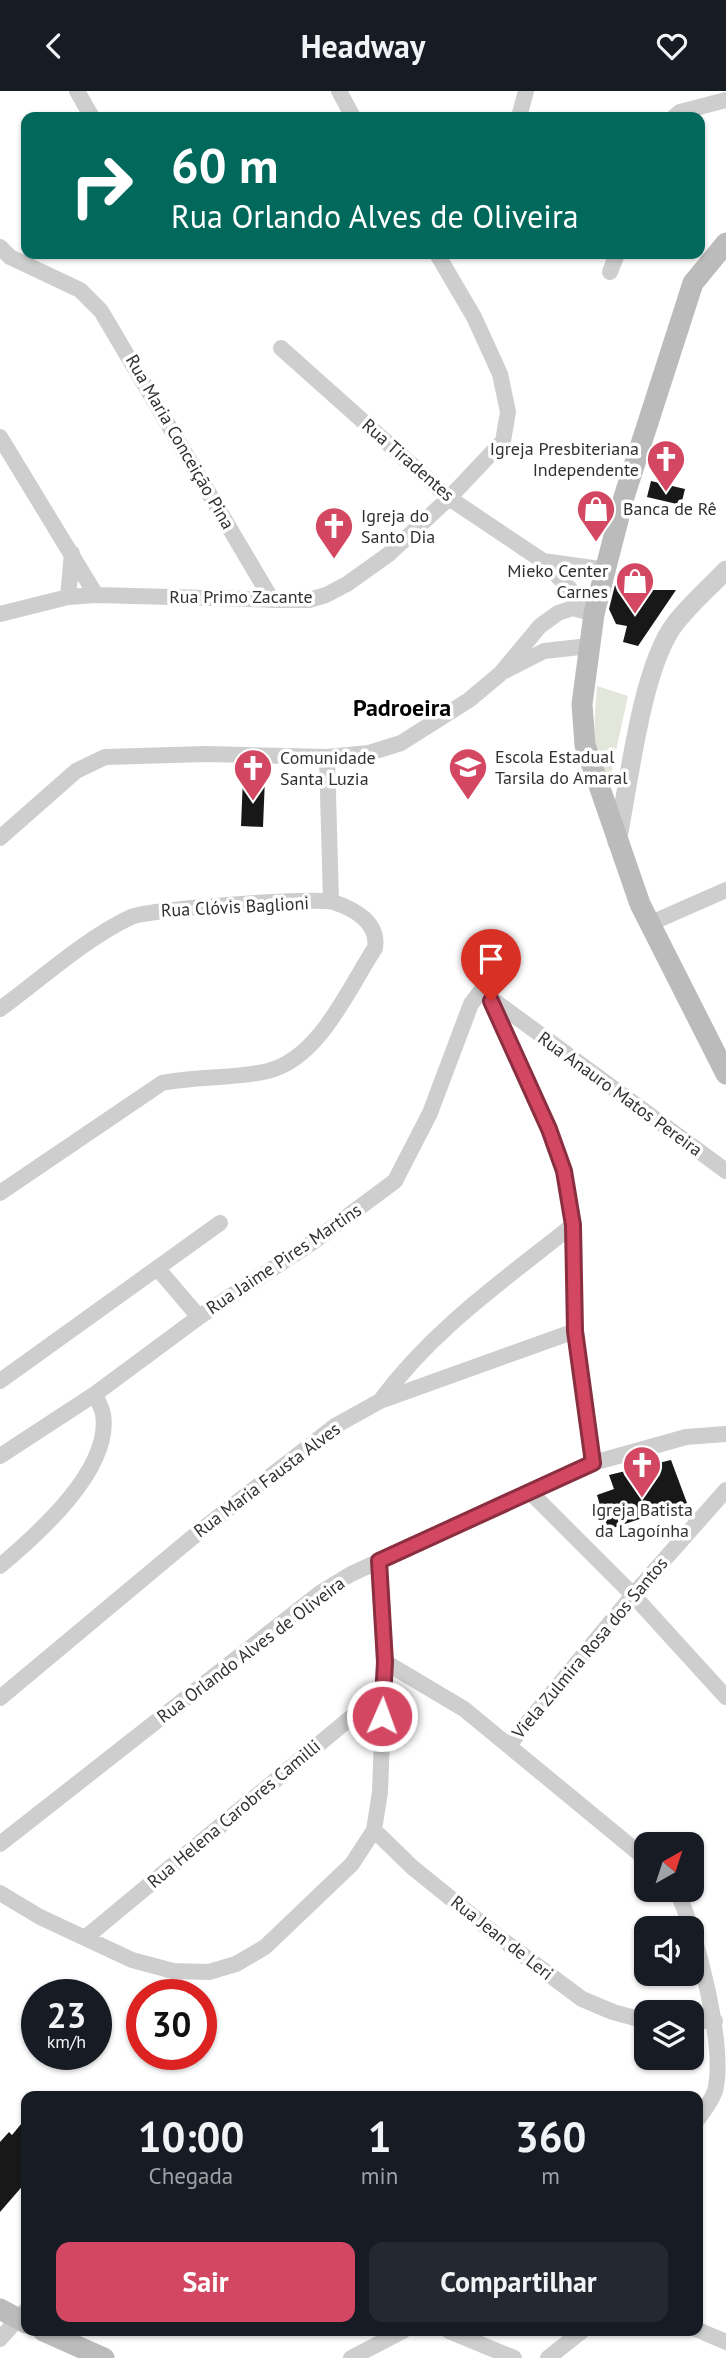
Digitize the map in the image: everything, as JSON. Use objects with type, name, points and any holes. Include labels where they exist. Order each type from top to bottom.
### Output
[{"type":"main road","points":[[726,243],[693,283],[624,497],[594,614],[582,704],[585,745],[617,842],[651,923],[726,1075]]},
{"type":"main road","points":[[54,2336],[104,2358]]},
{"type":"street","points":[[77,91],[89,112]]},
{"type":"street","points":[[339,91],[350,112]]},
{"type":"street","points":[[520,112],[526,91]]},
{"type":"street","points":[[680,112],[726,100]]},
{"type":"street","name":"Rua Maria Conceição Pina","points":[[4,256],[80,290],[101,311],[272,600]]},
{"type":"street","name":"Rua Primo Zacante","points":[[0,614],[68,597],[96,595],[309,600],[347,584],[389,554],[449,498],[503,441],[508,412],[500,374],[474,317],[441,259]]},
{"type":"street","points":[[610,272],[615,259]]},
{"type":"street","name":"Rua Tiradentes","points":[[281,348],[449,498],[543,561],[594,614]]},
{"type":"street","points":[[0,437],[72,551],[96,595]]},
{"type":"street","points":[[68,597],[72,551]]},
{"type":"street","name":"Rua Tiradentes","points":[[543,561],[607,571]]},
{"type":"street","points":[[617,842],[650,677],[661,647],[674,625],[726,571]]},
{"type":"street","points":[[0,838],[76,771],[105,757],[206,754],[327,757],[369,753],[401,743],[449,716],[500,674],[540,626],[558,613],[573,608],[594,614]]},
{"type":"street","points":[[500,674],[544,650],[589,646]]},
{"type":"street","name":"Rua Clóvis Baglioni","points":[[327,757],[331,901]]},
{"type":"street","points":[[651,923],[726,890]]},
{"type":"street","name":"Rua Clóvis Baglioni","points":[[0,1009],[107,931],[133,916],[194,907],[331,901],[373,925],[377,935],[374,948],[322,1030],[305,1051],[289,1062],[270,1070],[239,1075],[190,1077],[162,1083],[0,1193]]},
{"type":"street","points":[[486,996],[549,1129],[564,1171],[573,1225],[575,1331],[593,1463]]},
{"type":"street","name":"Rua Anauro Matos Pereira","points":[[486,996],[726,1171]]},
{"type":"street","name":"Rua Jaime Pires Martins","points":[[0,1456],[94,1394],[199,1317],[313,1241],[395,1181],[430,1113],[471,1004],[486,996]]},
{"type":"street","points":[[0,1381],[220,1223]]},
{"type":"street","points":[[380,1401],[400,1373],[450,1322],[573,1225]]},
{"type":"street","points":[[158,1269],[199,1317]]},
{"type":"street","name":"Rua Maria Fausta Alves","points":[[0,1698],[335,1426],[380,1401],[575,1331]]},
{"type":"street","points":[[0,1566],[54,1515],[93,1463],[101,1441],[103,1414],[94,1394]]},
{"type":"street","name":"Rua Orlando Alves de Oliveira","points":[[0,1844],[320,1593],[379,1561],[593,1463],[686,1437],[726,1434]]},
{"type":"street","name":"Viela Zulmira Rosa dos Santos","points":[[509,1745],[633,1595],[726,1490]]},
{"type":"street","points":[[530,1492],[633,1595],[726,1697]]},
{"type":"street","points":[[0,1893],[132,1961],[173,1971],[209,1972],[236,1964],[265,1947],[335,1883],[352,1864],[374,1831],[380,1792],[385,1662],[379,1561]]},
{"type":"street","points":[[385,1662],[464,1709],[634,1849]]},
{"type":"street","name":"Rua Helena Carobres Camilli","points":[[85,1938],[383,1691]]},
{"type":"street","name":"Rua Jean de Leri","points":[[374,1831],[465,1909],[582,1999],[634,2018]]},
{"type":"street","points":[[680,1902],[702,1964],[720,2058],[716,2090],[703,2111]]},
{"type":"street","points":[[704,2021],[715,2021]]},
{"type":"street","points":[[0,2339],[18,2316]]},
{"type":"street","points":[[703,2332],[726,2342]]},
{"type":"street","points":[[351,2358],[393,2336]]},
{"type":"street","points":[[461,2336],[514,2358]]},
{"type":"street","points":[[548,2358],[576,2336]]},
{"type":"shaded area","points":[[597,686],[628,696],[609,783],[598,763],[596,750]]},
{"type":"building","name":"Igreja Presbiteriana Independente","points":[[651,481],[685,489],[681,505],[647,497]]},
{"type":"building","name":"Mieko Center Carnes","points":[[615,585],[640,590],[676,590],[638,646],[623,642],[627,626],[616,624],[609,609]]},
{"type":"building","name":"Comunidade Santa Luzia","points":[[243,777],[265,778],[263,827],[241,826]]},
{"type":"building","name":"Igreja Batista da Lagoínha","points":[[671,1460],[687,1503],[607,1530],[597,1495],[614,1489],[609,1475]]},
{"type":"building","points":[[21,2124],[21,2188],[0,2212],[0,2142],[9,2132],[12,2135]]},
{"type":"place","name":"Igreja Presbiteriana Independente","points":[[666,493]]},
{"type":"place","name":"Banca de Rê","points":[[596,543]]},
{"type":"place","name":"Igreja do Santo Dia","points":[[334,560]]},
{"type":"place","name":"Mieko Center Carnes","points":[[635,615]]},
{"type":"place","name":"Escola Estadual Tarsila do Amaral","points":[[468,801]]},
{"type":"place","name":"Comunidade Santa Luzia","points":[[253,802]]},
{"type":"place","name":"Igreja Batista da Lagoínha","points":[[642,1499]]},
{"type":"district","name":"Padroeira","points":[[402,708]]},
{"type":"route","points":[[382,1716],[385,1662],[379,1561],[593,1463],[575,1331],[573,1225],[564,1171],[549,1129],[491,1001]]}]
